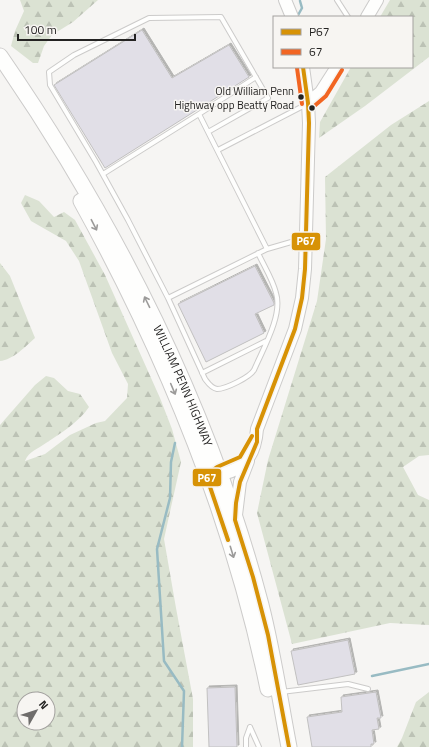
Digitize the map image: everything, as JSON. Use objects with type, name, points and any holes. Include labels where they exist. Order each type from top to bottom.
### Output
[{"type":"highway","name":"WILLIAM PENN HIGHWAY","points":[[0,56],[64,152],[126,262],[151,310],[186,386],[214,472],[233,556],[256,636],[279,747]]},
{"type":"highway","name":"WILLIAM PENN HIGHWAY","points":[[0,73],[55,157],[92,221],[157,353],[189,429],[214,472],[235,520],[261,607],[289,747]]},
{"type":"main road","points":[[368,16],[377,0]]},
{"type":"main road","points":[[235,520],[240,482],[256,442],[257,429],[295,329],[304,284],[309,123],[303,68]]},
{"type":"main road","points":[[308,103],[321,92],[336,68]]},
{"type":"main road","points":[[214,472],[240,457],[249,439],[257,429]]},
{"type":"main road","points":[[214,472],[241,466],[249,458]]},
{"type":"lane","points":[[337,0],[347,16]]},
{"type":"lane","points":[[208,132],[268,98],[221,17],[149,18],[74,55],[50,72],[50,85],[103,174],[128,220],[168,298],[202,373],[209,384],[215,389],[224,388],[249,376],[254,370],[276,318],[278,305],[276,293],[258,253]]},
{"type":"lane","points":[[103,174],[256,77]]},
{"type":"lane","points":[[218,150],[308,103]]},
{"type":"lane","points":[[199,114],[267,249]]},
{"type":"lane","points":[[168,298],[267,249],[306,238]]},
{"type":"lane","points":[[202,373],[266,341]]},
{"type":"lane","points":[[279,692],[348,684],[368,689]]},
{"type":"lane","points":[[246,747],[246,738],[250,726],[259,747]]},
{"type":"green space","points":[[20,0],[98,0],[73,22],[52,35],[44,46],[38,63],[33,63],[11,46],[15,31],[24,11]]},
{"type":"green space","points":[[390,0],[429,0],[429,57],[365,106],[319,138],[320,122],[350,68],[413,68],[413,16],[381,16]]},
{"type":"green space","points":[[429,101],[429,455],[419,456],[403,467],[418,495],[429,500],[429,625],[390,623],[292,644],[257,513],[268,460],[317,301],[326,239],[325,177],[391,125]]},
{"type":"green space","points":[[25,195],[39,201],[54,217],[64,212],[75,220],[105,275],[160,398],[172,429],[181,462],[164,539],[193,699],[193,747],[0,747],[0,425],[35,385],[46,376],[54,378],[68,391],[80,394],[89,407],[85,412],[69,427],[31,452],[25,461],[45,454],[70,435],[96,423],[105,421],[127,398],[128,384],[112,353],[79,261],[66,241],[31,221],[21,203]]},
{"type":"green space","points":[[0,263],[10,276],[35,338],[10,358],[0,361]]},
{"type":"green space","points":[[429,692],[429,747],[397,747],[416,702]]},
{"type":"building","points":[[142,30],[172,78],[229,45],[249,77],[105,168],[54,85]]},
{"type":"building","points":[[255,266],[274,303],[274,305],[255,314],[264,333],[206,362],[178,304]]},
{"type":"building","points":[[348,640],[355,674],[298,685],[291,651]]},
{"type":"building","points":[[235,687],[237,747],[209,747],[207,688]]},
{"type":"building","points":[[376,692],[381,718],[377,718],[379,729],[372,730],[374,744],[371,744],[371,747],[312,747],[307,717],[342,712],[341,697]]},
{"type":"waterway","points":[[298,16],[302,8],[300,1]]},
{"type":"waterway","points":[[175,443],[171,462],[170,498],[157,549],[164,661],[184,691],[182,747]]},
{"type":"waterway","points":[[372,676],[429,664]]},
{"type":"transit line","name":"67","points":[[297,68],[302,104]]},
{"type":"transit line","name":"P67","points":[[289,747],[268,635],[253,577],[235,520],[236,503],[240,482],[257,442],[257,429],[295,329],[302,298],[305,269],[309,123],[303,68]]},
{"type":"transit line","name":"67","points":[[312,108],[326,96],[342,70]]},
{"type":"transit line","name":"P67","points":[[228,540],[206,475],[217,467],[240,457],[252,436]]},
{"type":"place","name":"Old William Penn Highway opp Beatty Road","points":[[301,97]]}]
